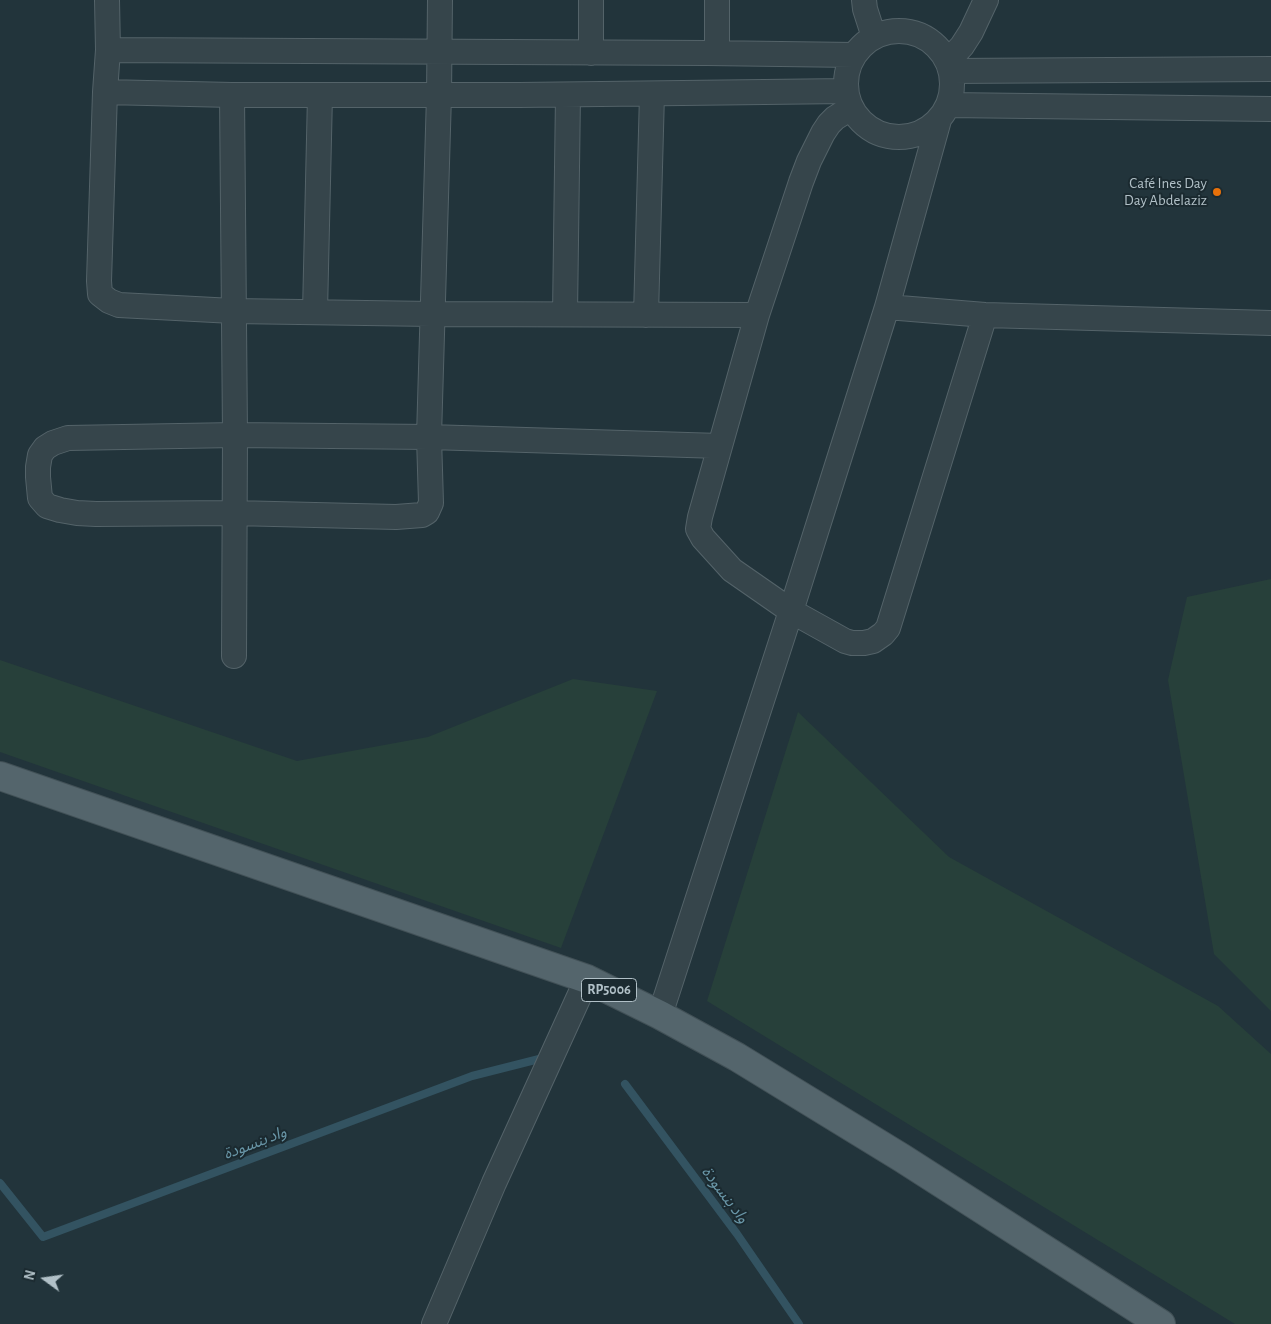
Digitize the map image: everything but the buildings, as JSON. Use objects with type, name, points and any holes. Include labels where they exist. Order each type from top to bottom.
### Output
[{"type":"main road","name":"RP5006","points":[[0,776],[587,979],[660,1015],[737,1057],[910,1164],[1161,1324]]},
{"type":"street","points":[[107,0],[108,50],[99,269],[100,294],[106,300],[118,305],[234,311],[756,315]]},
{"type":"street","points":[[440,0],[429,437],[431,503],[429,510],[424,514],[396,517],[234,513],[96,514],[60,510],[47,506],[40,498],[38,467],[40,455],[45,448],[59,440],[68,438],[235,435],[429,437],[720,446]]},
{"type":"street","points":[[591,0],[591,53]]},
{"type":"street","points":[[717,0],[717,53]]},
{"type":"street","points":[[864,0],[874,37]]},
{"type":"street","points":[[949,66],[971,32],[986,0]]},
{"type":"street","points":[[660,1015],[887,307],[944,113],[953,88],[949,66],[938,47],[924,37],[908,31],[891,31],[874,37],[854,55],[847,72],[848,100],[861,122],[875,132],[892,138],[909,137],[926,131],[944,113],[1271,109]]},
{"type":"street","points":[[108,50],[854,55]]},
{"type":"street","points":[[949,66],[1271,69]]},
{"type":"street","points":[[105,92],[232,95],[652,94],[848,100]]},
{"type":"street","points":[[565,314],[568,94]]},
{"type":"street","points":[[646,315],[652,94]]},
{"type":"street","points":[[232,95],[235,435],[234,656]]},
{"type":"street","points":[[315,312],[320,95]]},
{"type":"street","points":[[848,100],[823,133],[801,182],[756,315],[698,522],[700,533],[732,570],[790,612],[845,641],[852,643],[873,641],[883,634],[888,628],[985,315]]},
{"type":"street","points":[[887,307],[985,315],[1271,323]]},
{"type":"street","points":[[434,1324],[494,1183],[587,979]]},
{"type":"green space","points":[[1271,579],[1271,1011],[1214,954],[1168,680],[1187,597]]},
{"type":"green space","points":[[0,660],[297,761],[428,737],[573,679],[657,691],[561,948],[0,752]]},
{"type":"green space","points":[[798,712],[949,857],[1218,1006],[1271,1054],[1271,1324],[1235,1324],[707,1001]]},
{"type":"waterway","name":"واد بنسودة","points":[[0,1183],[43,1237],[472,1076],[543,1058]]},
{"type":"waterway","name":"واد بنسودة","points":[[625,1084],[737,1234],[799,1324]]},
{"type":"place","name":"Café Ines Day Day Abdelaziz","points":[[1217,192]]}]
